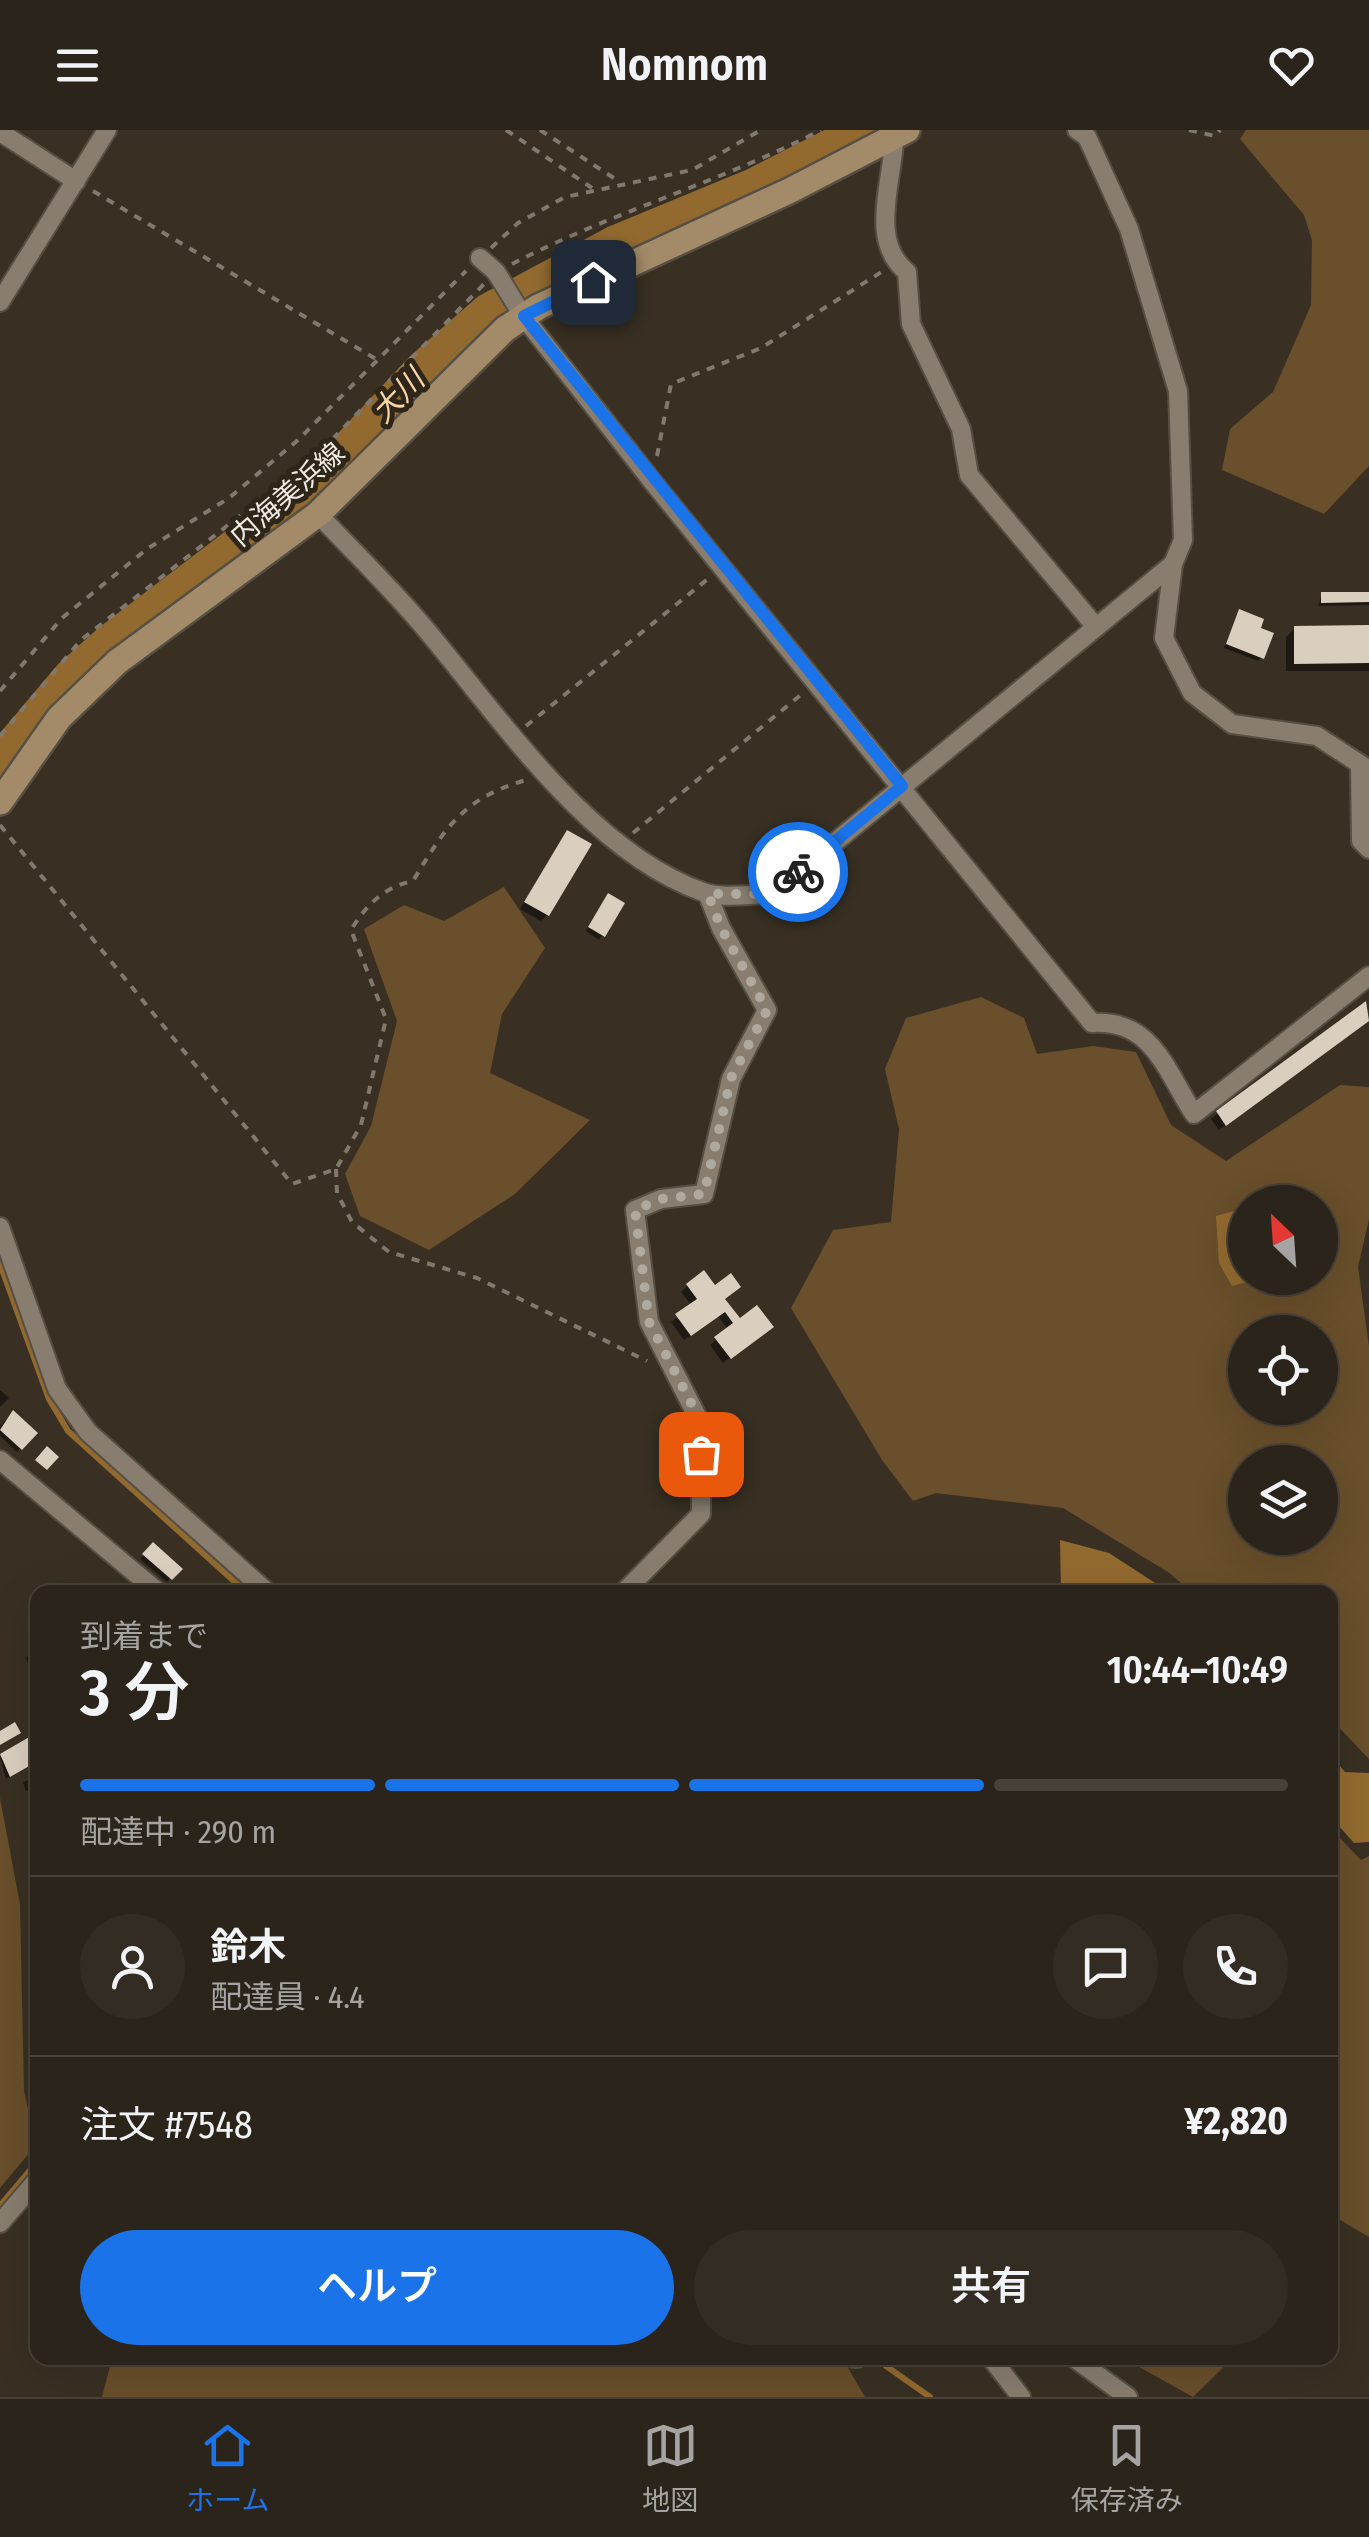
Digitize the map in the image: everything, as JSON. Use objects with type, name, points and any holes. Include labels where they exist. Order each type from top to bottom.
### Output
[{"type":"main road","name":"内海美浜線","points":[[0,802],[59,718],[118,662],[318,514],[467,363],[524,316],[900,135]]},
{"type":"street","points":[[0,302],[107,130]]},
{"type":"street","points":[[1077,130],[1087,137],[1130,229],[1178,391],[1183,540],[1173,564],[1164,638],[1192,692],[1232,724],[1317,736],[1364,768],[1361,841],[1369,850]]},
{"type":"street","points":[[0,132],[76,180]]},
{"type":"street","points":[[900,135],[883,213],[896,263],[907,272],[910,324],[961,429],[970,475],[1096,628]]},
{"type":"street","points":[[480,258],[496,272],[524,316],[652,480],[1092,1023],[1118,1021],[1142,1033],[1194,1114],[1369,976]]},
{"type":"street","points":[[318,514],[419,620],[515,735],[542,776],[656,872],[708,894],[772,894],[1173,564]]},
{"type":"street","points":[[631,1585],[701,1514],[702,1424],[649,1322],[635,1210],[661,1199],[704,1194],[731,1078],[767,1010],[721,928],[708,894]]},
{"type":"street","points":[[0,1226],[57,1389],[88,1432],[259,1585]]},
{"type":"street","points":[[0,1460],[150,1585]]},
{"type":"street","points":[[0,2223],[30,2188]]},
{"type":"street","points":[[997,2365],[1021,2397]]},
{"type":"street","points":[[1084,2365],[1128,2397]]},
{"type":"path","points":[[506,130],[592,188]]},
{"type":"path","points":[[540,130],[623,184]]},
{"type":"path","points":[[0,691],[62,618],[147,549],[229,498],[298,440],[376,359],[518,224],[565,197],[592,188],[692,170],[761,130]]},
{"type":"path","points":[[0,736],[81,640],[314,458],[496,272],[573,232],[766,159],[821,130]]},
{"type":"path","points":[[1189,130],[1215,136],[1220,130]]},
{"type":"path","points":[[76,180],[376,359]]},
{"type":"path","points":[[652,480],[671,384],[761,348],[896,263]]},
{"type":"path","points":[[515,735],[723,567]]},
{"type":"path","points":[[621,843],[817,682]]},
{"type":"path","points":[[542,776],[494,789],[449,821],[413,881],[394,885],[364,908],[351,930],[386,1019],[362,1125],[336,1169],[337,1192],[352,1222],[389,1252],[477,1278],[658,1366],[672,1363]]},
{"type":"path","points":[[0,825],[292,1184],[336,1169]]},
{"type":"shaded area","points":[[1246,130],[1369,130],[1369,466],[1324,514],[1222,470],[1230,429],[1273,392],[1311,305],[1312,240],[1304,215],[1240,139]]},
{"type":"shaded area","points":[[504,887],[545,948],[502,1014],[490,1073],[590,1120],[515,1194],[429,1250],[360,1216],[345,1174],[371,1126],[397,1021],[364,929],[404,905],[444,921]]},
{"type":"shaded area","points":[[981,997],[1024,1018],[1037,1054],[1093,1046],[1136,1052],[1171,1125],[1226,1161],[1340,1085],[1369,1087],[1369,1219],[1358,1267],[1369,1346],[1369,1759],[1338,1726],[1338,1585],[1184,1585],[1063,1508],[936,1493],[913,1501],[882,1460],[791,1308],[833,1230],[891,1222],[899,1129],[885,1069],[906,1018]]},
{"type":"shaded area","points":[[1228,1213],[1228,1279],[1219,1263],[1216,1216]]},
{"type":"shaded area","points":[[1060,1540],[1109,1553],[1158,1585],[1061,1585]]},
{"type":"shaded area","points":[[1338,1764],[1345,1772],[1369,1773],[1369,1842],[1354,1843],[1338,1825]]},
{"type":"shaded area","points":[[0,1798],[20,1904],[24,2091],[30,2118],[30,2152],[0,2188]]},
{"type":"shaded area","points":[[1338,1836],[1361,1860],[1369,1856],[1369,2237],[1340,2220],[1338,2223]]},
{"type":"shaded area","points":[[110,2365],[846,2365],[865,2397],[102,2397]]},
{"type":"shaded area","points":[[1136,2365],[1226,2365],[1193,2397]]},
{"type":"building","points":[[1321,592],[1369,592],[1369,602],[1321,603]]},
{"type":"building","points":[[1239,609],[1264,619],[1261,628],[1274,633],[1264,659],[1226,644]]},
{"type":"building","points":[[1369,625],[1369,663],[1294,664],[1294,626]]},
{"type":"building","points":[[567,830],[592,844],[549,916],[524,902]]},
{"type":"building","points":[[608,893],[625,903],[605,937],[588,927]]},
{"type":"building","points":[[1366,1001],[1369,1021],[1226,1126],[1216,1111]]},
{"type":"building","points":[[704,1270],[715,1285],[731,1273],[741,1287],[725,1299],[740,1318],[757,1305],[774,1327],[731,1359],[714,1337],[733,1323],[725,1312],[691,1336],[675,1314],[697,1299],[686,1284]]},
{"type":"building","points":[[13,1410],[38,1433],[22,1450],[0,1430]]},
{"type":"building","points":[[47,1446],[59,1457],[47,1470],[35,1460]]},
{"type":"building","points":[[153,1542],[183,1569],[172,1580],[142,1554]]},
{"type":"building","points":[[15,1722],[21,1733],[0,1745],[0,1731]]},
{"type":"building","points":[[30,1737],[30,1766],[10,1777],[0,1754]]},
{"type":"waterway","name":"大川","points":[[0,760],[71,676],[109,642],[310,489],[421,370],[488,311],[615,243],[753,186],[863,130]]},
{"type":"waterway","points":[[0,1264],[49,1399],[68,1431],[238,1585]]},
{"type":"waterway","points":[[0,2206],[30,2170]]},
{"type":"waterway","points":[[886,2366],[930,2397]]},
{"type":"way so far","points":[[701,1454],[702,1424],[649,1322],[635,1210],[661,1199],[704,1194],[731,1078],[767,1010],[721,928],[708,894],[772,894],[798,872]]},
{"type":"route","points":[[593,282],[524,316],[652,480],[902,786],[798,872]]}]
